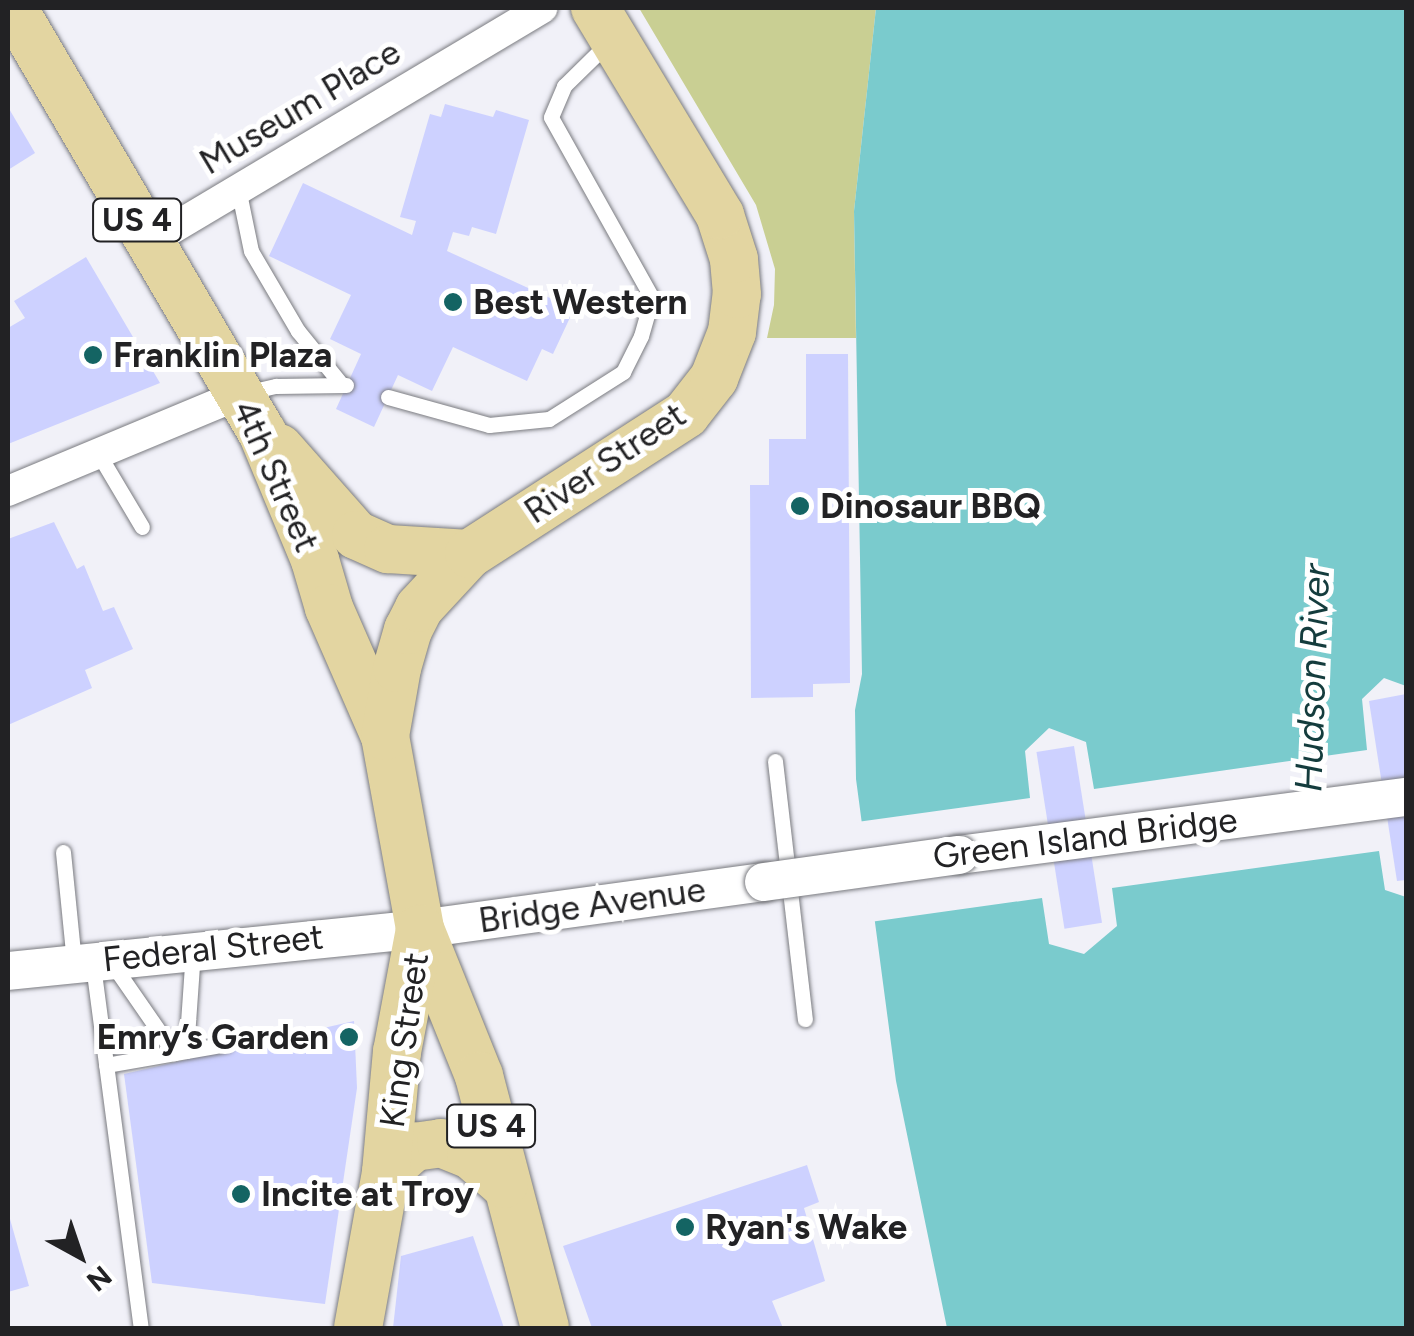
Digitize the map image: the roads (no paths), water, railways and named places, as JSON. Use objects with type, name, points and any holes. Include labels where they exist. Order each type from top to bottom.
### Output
[{"type":"main road","name":"4th Street","points":[[13,8],[252,413],[385,736],[420,929]]},
{"type":"main road","name":"River Street","points":[[385,736],[408,630],[420,608],[469,554],[686,414],[714,378],[732,332],[737,294],[734,259],[720,215],[604,22]]},
{"type":"main road","points":[[252,413],[356,535],[388,548],[469,554]]},
{"type":"main road","name":"King Street","points":[[358,1328],[386,1172],[397,1052],[420,929]]},
{"type":"main road","name":"US 4","points":[[420,929],[479,1076],[504,1184],[545,1328]]},
{"type":"main road","points":[[386,1172],[414,1147],[441,1142],[471,1155],[504,1184]]},
{"type":"street","name":"Museum Place","points":[[150,242],[542,8]]},
{"type":"street","points":[[8,491],[98,453],[252,413]]},
{"type":"street","name":"Green Island Bridge","points":[[764,882],[1406,798]]},
{"type":"street","name":"Bridge Avenue","points":[[420,929],[764,882]]},
{"type":"street","name":"Federal Street","points":[[8,971],[194,949],[420,929]]},
{"type":"lane","points":[[388,397],[488,426],[549,419],[623,372],[641,336],[652,298],[552,117],[564,86],[604,22]]},
{"type":"lane","points":[[238,188],[251,251],[298,331],[344,385],[276,386],[252,413]]},
{"type":"lane","points":[[98,453],[142,527]]},
{"type":"lane","points":[[775,760],[805,1019]]},
{"type":"lane","points":[[62,852],[92,961],[142,1328]]},
{"type":"lane","points":[[180,1052],[194,949]]},
{"type":"lane","points":[[92,961],[180,1052]]},
{"type":"lane","points":[[106,1066],[226,1044]]},
{"type":"water","name":"Hudson River","points":[[876,8],[1406,8],[1406,1328],[947,1328],[896,1081],[856,779],[855,710],[862,674],[854,211]]},
{"type":"place","name":"Best Western","points":[[453,302]]},
{"type":"place","name":"Franklin Plaza","points":[[93,355]]},
{"type":"place","name":"Dinosaur BBQ","points":[[800,506]]},
{"type":"place","name":"Emry’s Garden","points":[[349,1037]]},
{"type":"place","name":"Incite at Troy","points":[[241,1194]]},
{"type":"place","name":"Ryan's Wake","points":[[685,1227]]}]
